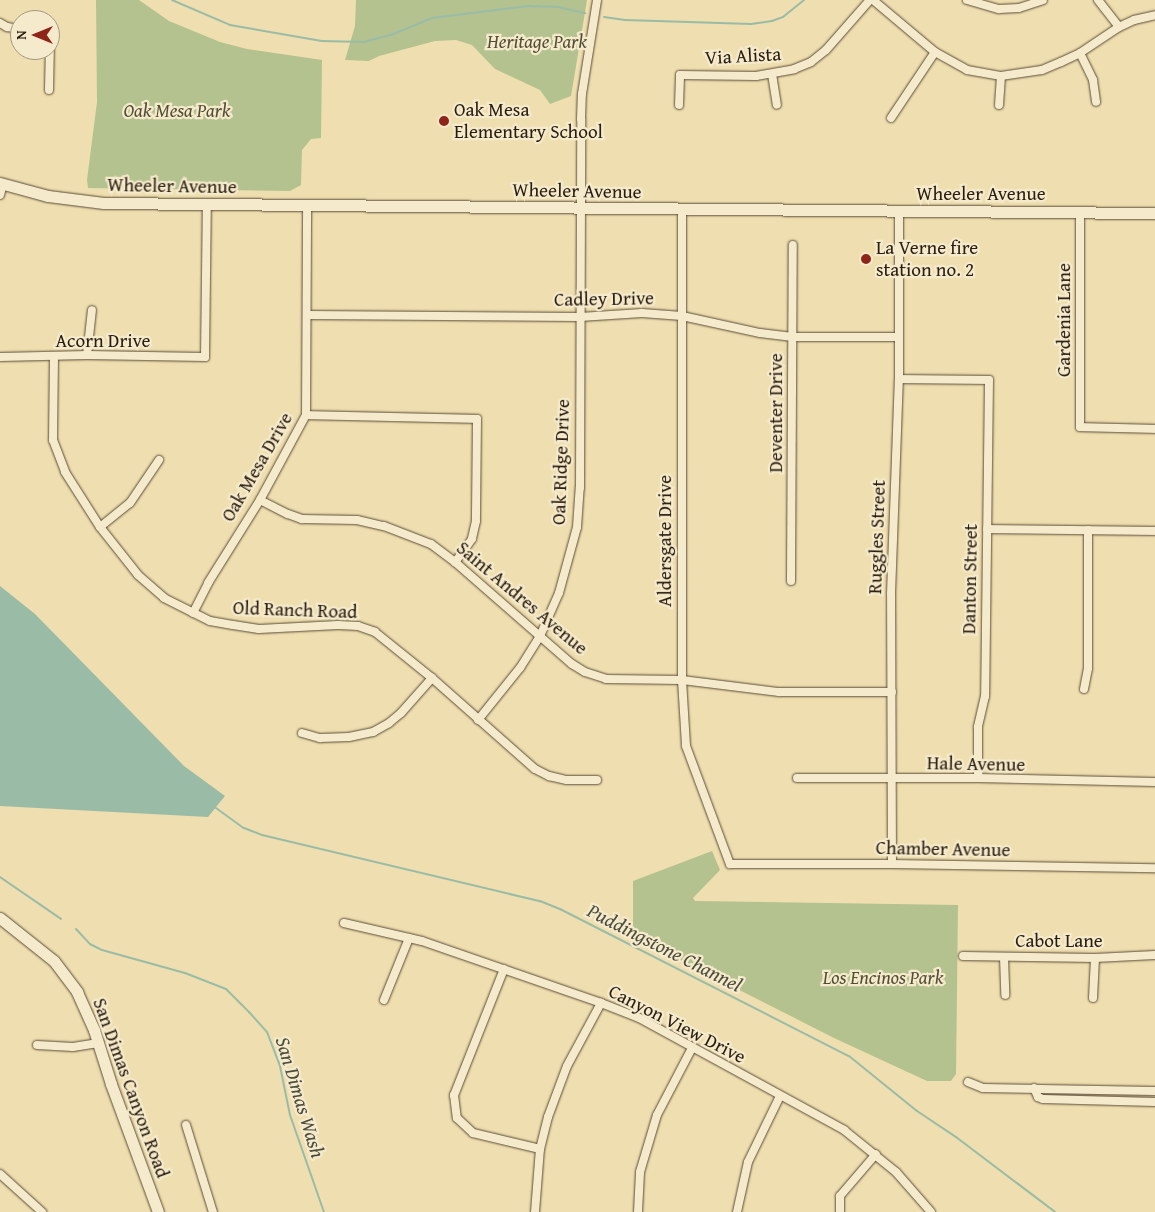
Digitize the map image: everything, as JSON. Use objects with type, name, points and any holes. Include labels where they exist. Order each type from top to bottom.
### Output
[{"type":"main road","name":"Wheeler Avenue","points":[[1,187],[82,201],[207,204],[1155,213]]},
{"type":"main road","name":"San Dimas Canyon Road","points":[[0,918],[44,952],[66,975],[83,1005],[145,1181],[158,1212]]},
{"type":"street","name":"Oak Ridge Drive","points":[[478,720],[520,668],[540,636],[559,593],[576,527],[580,488],[579,208],[582,94],[597,0]]},
{"type":"street","points":[[872,0],[935,52],[967,70],[1001,76],[1042,70],[1080,54],[1120,27],[1134,20],[1155,15]]},
{"type":"street","name":"Via Alista","points":[[679,105],[680,75],[772,74],[794,69],[810,62],[826,50],[872,0]]},
{"type":"street","points":[[967,0],[999,9],[1019,8],[1043,0]]},
{"type":"street","points":[[1098,0],[1120,27]]},
{"type":"street","points":[[891,118],[935,52]]},
{"type":"street","points":[[1080,54],[1093,80],[1096,102]]},
{"type":"street","points":[[49,90],[50,60]]},
{"type":"street","points":[[772,74],[777,105]]},
{"type":"street","points":[[999,105],[1001,76]]},
{"type":"street","name":"Acorn Drive","points":[[0,357],[87,355],[205,357],[207,204]]},
{"type":"street","name":"Oak Mesa Drive","points":[[194,613],[208,582],[260,500],[306,415],[307,206]]},
{"type":"street","name":"Aldersgate Drive","points":[[682,210],[682,680],[686,746],[730,864]]},
{"type":"street","name":"Ruggles Street","points":[[892,864],[891,594],[899,379],[899,211]]},
{"type":"street","name":"Gardenia Lane","points":[[1080,212],[1080,427],[1155,429]]},
{"type":"street","name":"Deventer Drive","points":[[791,581],[793,245]]},
{"type":"street","points":[[87,355],[92,310]]},
{"type":"street","name":"Cadley Drive","points":[[307,315],[580,317],[642,313],[682,316],[760,333],[793,337],[898,337]]},
{"type":"street","name":"Old Ranch Road","points":[[54,357],[53,440],[64,472],[100,527],[138,575],[164,598],[210,621],[259,629],[338,624],[358,626],[375,632],[432,678],[535,769],[550,776],[567,780],[597,780]]},
{"type":"street","name":"Danton Street","points":[[899,379],[989,380],[985,696],[978,728],[978,778]]},
{"type":"street","points":[[306,415],[477,419],[476,522],[472,539],[455,562]]},
{"type":"street","points":[[100,527],[130,503],[160,460]]},
{"type":"street","name":"Saint Andres Avenue","points":[[260,500],[302,519],[357,520],[384,526],[431,544],[455,562],[572,664],[585,672],[606,679],[682,680],[779,692],[892,692]]},
{"type":"street","points":[[986,529],[1155,531]]},
{"type":"street","points":[[1084,689],[1088,668],[1088,530]]},
{"type":"street","points":[[302,733],[320,738],[348,737],[373,732],[389,724],[432,678]]},
{"type":"street","name":"Hale Avenue","points":[[797,778],[978,778],[1155,782]]},
{"type":"street","name":"Chamber Avenue","points":[[730,864],[892,864],[1155,868]]},
{"type":"street","name":"Canyon View Drive","points":[[344,923],[408,938],[504,969],[639,1018],[844,1130],[896,1172],[931,1212]]},
{"type":"street","points":[[384,1000],[408,938]]},
{"type":"street","name":"Cabot Lane","points":[[963,956],[1095,958],[1155,955]]},
{"type":"street","points":[[1004,956],[1005,995]]},
{"type":"street","points":[[1093,998],[1095,958]]},
{"type":"street","points":[[504,969],[454,1095],[456,1118],[473,1133],[540,1149]]},
{"type":"street","points":[[535,1212],[540,1149],[559,1085],[601,1003]]},
{"type":"street","points":[[37,1045],[73,1046],[97,1043]]},
{"type":"street","points":[[638,1212],[640,1172],[657,1115],[692,1048]]},
{"type":"street","points":[[968,1082],[983,1088],[1155,1091]]},
{"type":"street","points":[[1034,1088],[1038,1097],[1043,1100],[1155,1102]]},
{"type":"street","points":[[737,1212],[748,1162],[780,1096]]},
{"type":"street","points":[[186,1126],[213,1212]]},
{"type":"street","points":[[840,1212],[840,1196],[876,1154]]},
{"type":"street","points":[[0,1174],[42,1212]]},
{"type":"green space","name":"Oak Mesa Park","points":[[96,0],[139,0],[169,21],[220,42],[247,49],[322,60],[321,138],[311,139],[302,150],[301,185],[290,191],[88,188],[87,180],[97,102]]},
{"type":"green space","name":"Heritage Park","points":[[356,0],[587,0],[571,96],[550,104],[540,90],[495,69],[472,45],[456,40],[435,41],[379,56],[369,61],[345,60],[355,26]]},
{"type":"green space","name":"Los Encinos Park","points":[[712,851],[720,870],[693,898],[695,901],[958,905],[956,1074],[951,1081],[927,1081],[834,1038],[649,944],[633,931],[633,881]]},
{"type":"shaded area","points":[[0,586],[35,614],[184,766],[225,796],[208,817],[0,806]]},
{"type":"waterway","points":[[172,0],[230,25],[322,41],[364,42],[391,35],[432,18],[528,6],[558,7],[585,13]]},
{"type":"waterway","points":[[604,17],[625,20],[751,24],[772,21],[783,17],[804,0]]},
{"type":"waterway","name":"Puddingstone Channel","points":[[216,808],[244,828],[262,835],[540,901],[560,909],[849,1056],[917,1111],[956,1137],[1055,1212]]},
{"type":"waterway","name":"San Dimas Wash","points":[[0,877],[61,919]]},
{"type":"waterway","name":"San Dimas Wash","points":[[76,929],[90,944],[102,950],[185,973],[226,989],[267,1032],[280,1066],[290,1115],[324,1212]]},
{"type":"place","name":"Oak Mesa Elementary School","points":[[444,121]]},
{"type":"place","name":"La Verne fire station no. 2","points":[[866,259]]}]
